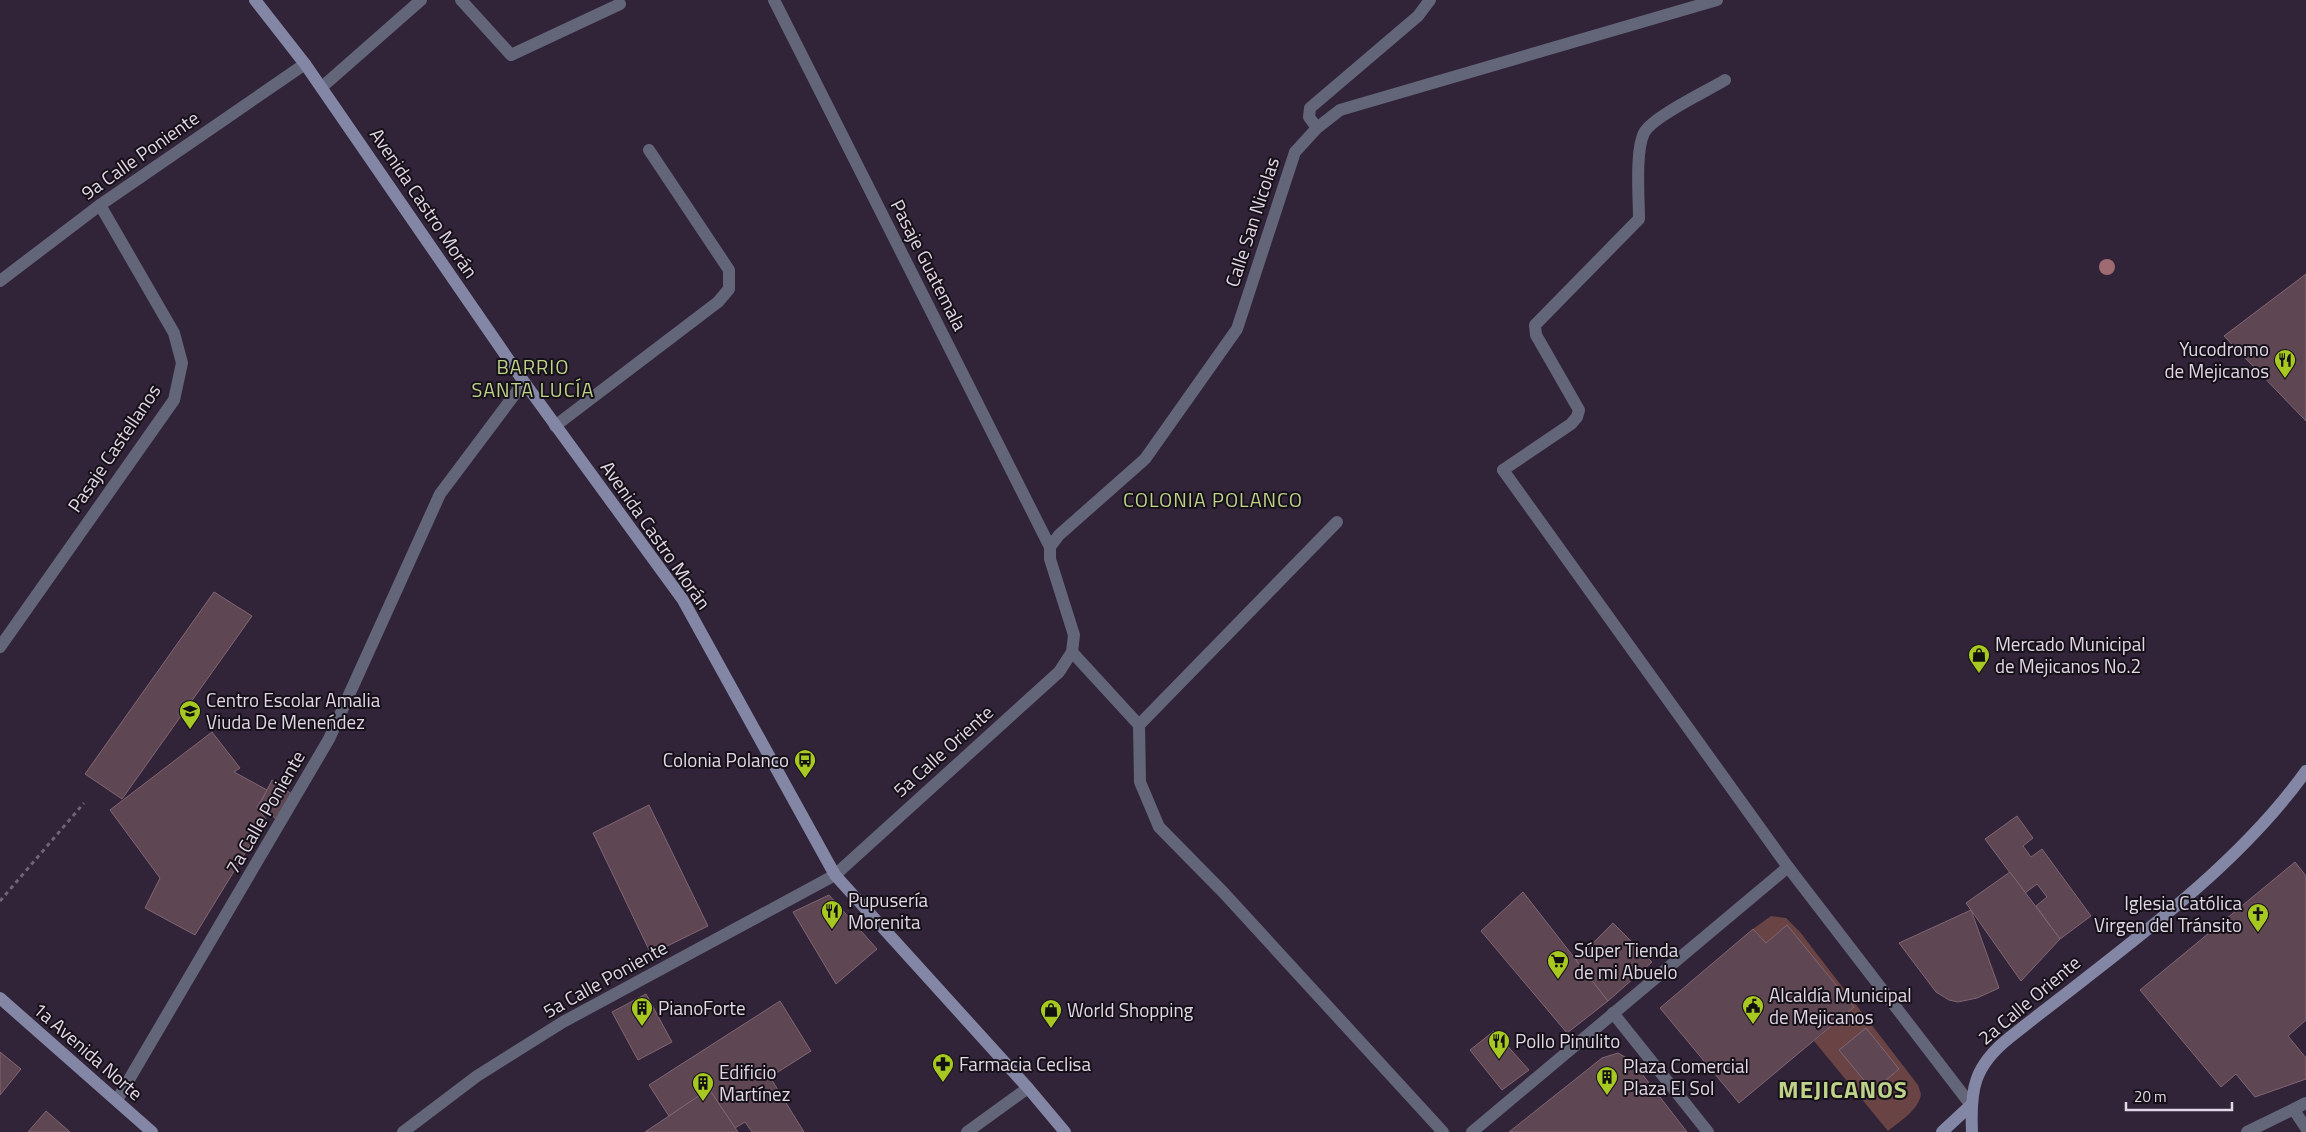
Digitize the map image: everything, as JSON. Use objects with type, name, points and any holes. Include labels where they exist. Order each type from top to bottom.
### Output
[{"type":"main road","name":"Avenida Castro Morán","points":[[255,0],[322,87],[524,382],[683,600],[835,875],[1028,1088],[1065,1132]]},
{"type":"main road","name":"2a Calle Oriente","points":[[1972,1132],[1971,1105],[1977,1075],[1983,1063],[1997,1048],[2201,886],[2286,800],[2306,771]]},
{"type":"main road","name":"1a Avenida Norte","points":[[0,998],[152,1132]]},
{"type":"main road","points":[[1942,1132],[1971,1105]]},
{"type":"street","points":[[322,87],[421,0]]},
{"type":"street","points":[[461,0],[511,55],[620,4]]},
{"type":"street","name":"Pasaje Guatemala","points":[[774,0],[1050,547]]},
{"type":"street","points":[[1317,128],[1309,117],[1310,108],[1418,16],[1430,0]]},
{"type":"street","name":"Calle San Nicolas","points":[[1050,547],[1059,535],[1145,459],[1238,329],[1295,152],[1317,128],[1340,110],[1717,0]]},
{"type":"street","name":"9a Calle Poniente","points":[[0,281],[100,205],[305,64]]},
{"type":"street","points":[[1725,80],[1655,121],[1644,132],[1640,145],[1639,219],[1535,325],[1536,334],[1579,410],[1577,417],[1571,424],[1503,470],[1788,866],[1971,1105]]},
{"type":"street","points":[[556,426],[718,302],[729,289],[729,270],[649,150]]},
{"type":"street","name":"Pasaje Castellanos","points":[[0,647],[174,400],[182,363],[174,333],[100,205]]},
{"type":"street","name":"7a Calle Poniente","points":[[117,1100],[329,739],[440,494],[524,382]]},
{"type":"street","points":[[1139,725],[1337,522]]},
{"type":"street","points":[[1050,547],[1050,559],[1074,635],[1072,652],[1139,725],[1140,782],[1159,827],[1223,892],[1443,1132]]},
{"type":"street","name":"5a Calle Oriente","points":[[835,875],[1059,672],[1072,652]]},
{"type":"street","points":[[1472,1132],[1788,866]]},
{"type":"street","name":"5a Calle Poniente","points":[[403,1132],[476,1076],[563,1022],[835,875]]},
{"type":"street","points":[[1613,1014],[1708,1132]]},
{"type":"street","points":[[966,1132],[1028,1088]]},
{"type":"street","points":[[2247,1132],[2306,1103]]},
{"type":"street","points":[[2294,1110],[2306,1128]]},
{"type":"path","points":[[0,901],[84,803]]},
{"type":"shaded area","points":[[1771,916],[1786,918],[1800,932],[1918,1085],[1921,1094],[1917,1105],[1888,1131],[1814,1041],[1854,1007],[1787,926],[1766,943],[1753,929]]},
{"type":"building","name":"Yucodromo de Mejicanos","points":[[2306,274],[2306,421],[2224,336]]},
{"type":"building","points":[[214,592],[252,616],[122,799],[85,774]]},
{"type":"building","points":[[212,732],[240,768],[234,772],[267,790],[257,808],[266,819],[195,935],[145,908],[160,878],[110,810]]},
{"type":"building","points":[[272,780],[293,795],[278,821],[260,804]]},
{"type":"building","points":[[649,805],[708,926],[651,954],[593,833]]},
{"type":"building","points":[[2017,816],[2033,838],[2023,846],[2031,857],[2042,849],[2091,916],[2060,939],[2036,906],[2047,897],[2037,884],[2025,893],[1985,839]]},
{"type":"building","name":"Iglesia Católica Virgen del Tránsito","points":[[2295,862],[2306,876],[2306,1020],[2288,1036],[2306,1058],[2306,1079],[2255,1097],[2236,1074],[2221,1087],[2140,990]]},
{"type":"building","points":[[2010,872],[2060,939],[2021,981],[1966,903]]},
{"type":"building","name":"Súper Tienda de mi Abuelo","points":[[1523,892],[1608,1001],[1567,1033],[1481,931]]},
{"type":"building","name":"Pupusería Morenita","points":[[829,895],[877,949],[836,984],[793,912]]},
{"type":"building","points":[[1971,910],[1999,988],[1977,998],[1958,1002],[1949,1000],[1936,992],[1899,943]]},
{"type":"building","points":[[1613,923],[1652,962],[1608,1001],[1576,960]]},
{"type":"building","name":"Alcaldía Municipal de Mejicanos","points":[[1787,925],[1854,1007],[1739,1103],[1660,1008],[1753,929],[1766,943]]},
{"type":"building","name":"PianoForte","points":[[646,994],[672,1042],[638,1060],[612,1012]]},
{"type":"building","points":[[780,1001],[811,1051],[770,1077],[804,1132],[752,1132],[745,1122],[735,1128],[709,1089],[669,1116],[649,1085]]},
{"type":"building","points":[[1866,1028],[1899,1069],[1873,1091],[1839,1050]]},
{"type":"building","name":"Pollo Pinulito","points":[[1494,1031],[1529,1070],[1502,1090],[1470,1050]]},
{"type":"building","points":[[0,1052],[21,1069],[0,1095]]},
{"type":"building","name":"Plaza Comercial Plaza El Sol","points":[[1618,1053],[1632,1061],[1687,1132],[1509,1132],[1602,1058]]},
{"type":"building","name":"Edificio Martínez","points":[[709,1089],[738,1132],[645,1132],[669,1116]]},
{"type":"building","points":[[46,1111],[70,1132],[28,1132]]},
{"type":"place","name":"Yucodromo de Mejicanos","points":[[2285,379]]},
{"type":"place","name":"Mercado Municipal de Mejicanos No.2","points":[[1979,674]]},
{"type":"place","name":"Centro Escolar Amalia Viuda De Meneńdez","points":[[190,730]]},
{"type":"place","name":"Colonia Polanco","points":[[805,779]]},
{"type":"place","name":"Pupusería Morenita","points":[[832,930]]},
{"type":"place","name":"Iglesia Católica Virgen del Tránsito","points":[[2258,933]]},
{"type":"place","name":"Súper Tienda de mi Abuelo","points":[[1558,980]]},
{"type":"place","name":"Alcaldía Municipal de Mejicanos","points":[[1753,1025]]},
{"type":"place","name":"PianoForte","points":[[642,1027]]},
{"type":"place","name":"World Shopping","points":[[1051,1029]]},
{"type":"place","name":"Pollo Pinulito","points":[[1499,1060]]},
{"type":"place","name":"Farmacia Ceclisa","points":[[943,1083]]},
{"type":"place","name":"Plaza Comercial Plaza El Sol","points":[[1607,1096]]},
{"type":"place","name":"Edificio Martínez","points":[[703,1102]]},
{"type":"district","name":"BARRIO SANTA LUCÍA","points":[[533,378]]},
{"type":"district","name":"COLONIA POLANCO","points":[[1213,500]]},
{"type":"district","name":"MEJICANOS","points":[[1843,1090]]}]
